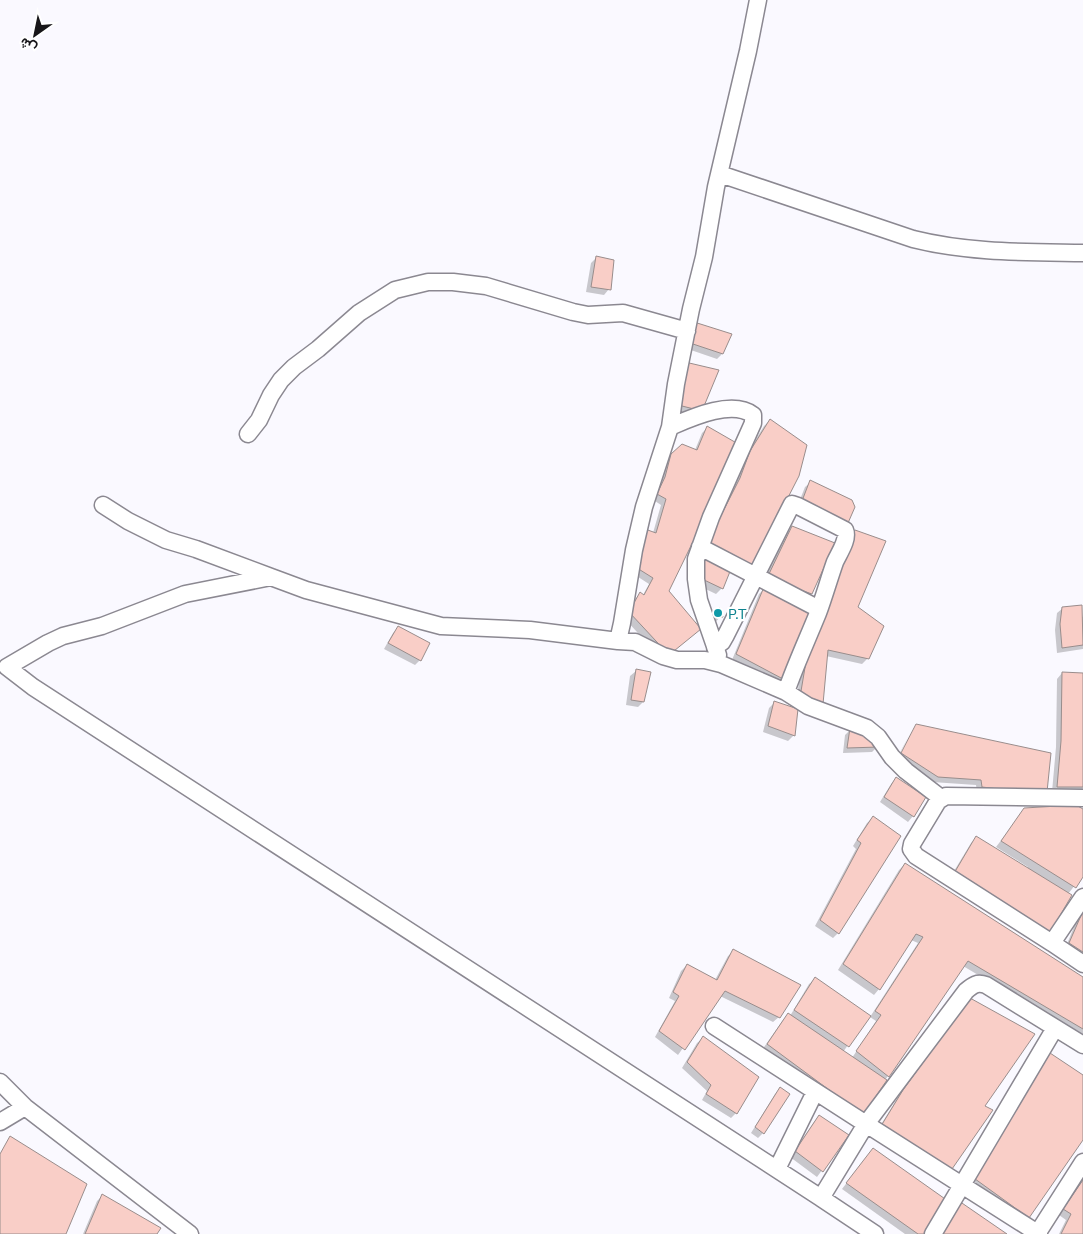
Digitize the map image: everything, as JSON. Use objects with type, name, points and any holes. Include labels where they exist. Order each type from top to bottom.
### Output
[{"type":"street","points":[[618,641],[634,550],[644,507],[670,427],[687,332],[758,0]]},
{"type":"street","points":[[720,174],[913,239],[941,246],[1005,252],[1083,253]]},
{"type":"street","points":[[248,434],[259,420],[271,395],[281,380],[294,367],[359,313],[395,290],[428,282],[453,282],[486,286],[573,312],[588,315],[623,313],[687,332]]},
{"type":"street","points":[[670,427],[698,415],[714,411],[741,410],[753,415],[753,423],[748,436],[696,559],[699,600],[721,664]]},
{"type":"street","points":[[715,647],[722,642],[726,635],[792,504],[845,530],[846,538],[786,692]]},
{"type":"street","points":[[103,505],[128,521],[166,540],[196,549],[306,590],[441,626],[530,630],[635,642],[663,656],[676,660],[705,660],[721,664],[786,692],[808,706],[873,732],[892,757],[906,771],[941,798]]},
{"type":"street","points":[[700,547],[819,609]]},
{"type":"street","points":[[271,577],[185,594],[102,626],[63,636],[7,667],[50,698],[875,1234]]},
{"type":"street","points":[[1083,798],[954,795],[941,798],[912,844],[912,852],[937,870],[1083,964]]},
{"type":"street","points":[[1052,943],[1083,897]]},
{"type":"street","points":[[821,1198],[866,1124],[966,991],[973,985],[979,983],[986,985],[1083,1045]]},
{"type":"street","points":[[714,1026],[1038,1234],[1083,1162]]},
{"type":"street","points":[[933,1234],[1055,1028]]},
{"type":"street","points":[[0,1082],[26,1107],[190,1234]]},
{"type":"street","points":[[777,1169],[815,1092]]},
{"type":"street","points":[[0,1122],[26,1107]]},
{"type":"building","points":[[596,256],[614,260],[611,290],[591,287]]},
{"type":"building","points":[[694,322],[732,334],[723,354],[690,343]]},
{"type":"building","points":[[685,362],[719,370],[702,411],[678,405]]},
{"type":"building","points":[[770,419],[807,445],[799,476],[753,566],[707,543],[740,478],[750,451]]},
{"type":"building","points":[[707,426],[740,445],[669,591],[701,629],[669,655],[629,612],[640,592],[644,595],[653,578],[637,568],[645,529],[656,533],[666,499],[657,494],[665,477],[671,454],[682,444],[697,450]]},
{"type":"building","points":[[810,480],[852,500],[855,507],[848,523],[802,501]]},
{"type":"building","points":[[792,526],[835,543],[812,594],[767,578]]},
{"type":"building","points":[[855,530],[886,541],[858,607],[884,626],[869,659],[828,650],[823,704],[800,697],[810,638],[837,563]]},
{"type":"building","points":[[705,558],[731,569],[723,589],[700,578]]},
{"type":"building","points":[[764,587],[815,613],[783,679],[736,654]]},
{"type":"building","points":[[1082,605],[1083,645],[1062,648],[1060,624],[1062,607]]},
{"type":"building","name":"P.T","points":[[720,608],[723,617],[716,618],[715,610]]},
{"type":"building","points":[[398,626],[430,643],[421,661],[388,643]]},
{"type":"building","points":[[636,669],[651,672],[644,702],[631,700]]},
{"type":"building","points":[[1062,672],[1083,673],[1083,787],[1057,787],[1061,741]]},
{"type":"building","points":[[774,701],[798,709],[795,736],[768,726]]},
{"type":"building","points":[[916,724],[1051,753],[1047,792],[1023,792],[982,787],[981,780],[938,777],[901,753]]},
{"type":"building","points":[[850,728],[860,730],[879,747],[847,748]]},
{"type":"building","points":[[896,777],[926,797],[914,817],[884,797]]},
{"type":"building","points":[[1076,805],[1083,809],[1083,877],[1076,888],[1001,841],[1024,808]]},
{"type":"building","points":[[873,816],[901,836],[839,934],[820,920],[861,843],[857,840]]},
{"type":"building","points":[[976,836],[1072,895],[1048,936],[953,875]]},
{"type":"building","points":[[905,863],[1083,977],[1083,1029],[968,961],[889,1077],[856,1051],[881,1015],[875,1011],[923,937],[916,934],[880,990],[843,964]]},
{"type":"building","points":[[1083,911],[1083,952],[1069,943]]},
{"type":"building","points":[[733,949],[801,985],[780,1018],[725,991],[685,1050],[659,1031],[679,996],[673,992],[687,964],[717,980]]},
{"type":"building","points":[[815,977],[871,1016],[849,1047],[794,1010]]},
{"type":"building","points":[[970,998],[1035,1034],[985,1106],[993,1110],[952,1169],[881,1126],[903,1090]]},
{"type":"building","points":[[788,1013],[887,1080],[863,1115],[767,1044]]},
{"type":"building","points":[[703,1036],[759,1077],[737,1114],[706,1094],[711,1085],[687,1062]]},
{"type":"building","points":[[1050,1053],[1083,1075],[1083,1140],[1029,1218],[971,1176]]},
{"type":"building","points":[[780,1087],[790,1094],[764,1134],[755,1127]]},
{"type":"building","points":[[819,1115],[849,1135],[823,1172],[795,1151]]},
{"type":"building","points":[[10,1136],[87,1184],[66,1234],[0,1234],[0,1154]]},
{"type":"building","points":[[873,1148],[948,1201],[928,1234],[918,1234],[846,1183]]},
{"type":"building","points":[[1083,1180],[1083,1234],[1061,1234],[1071,1214],[1063,1209]]},
{"type":"building","points":[[102,1194],[161,1228],[157,1234],[85,1234]]},
{"type":"building","points":[[959,1201],[1007,1234],[940,1234]]},
{"type":"place","name":"P.T","points":[[718,613]]}]
